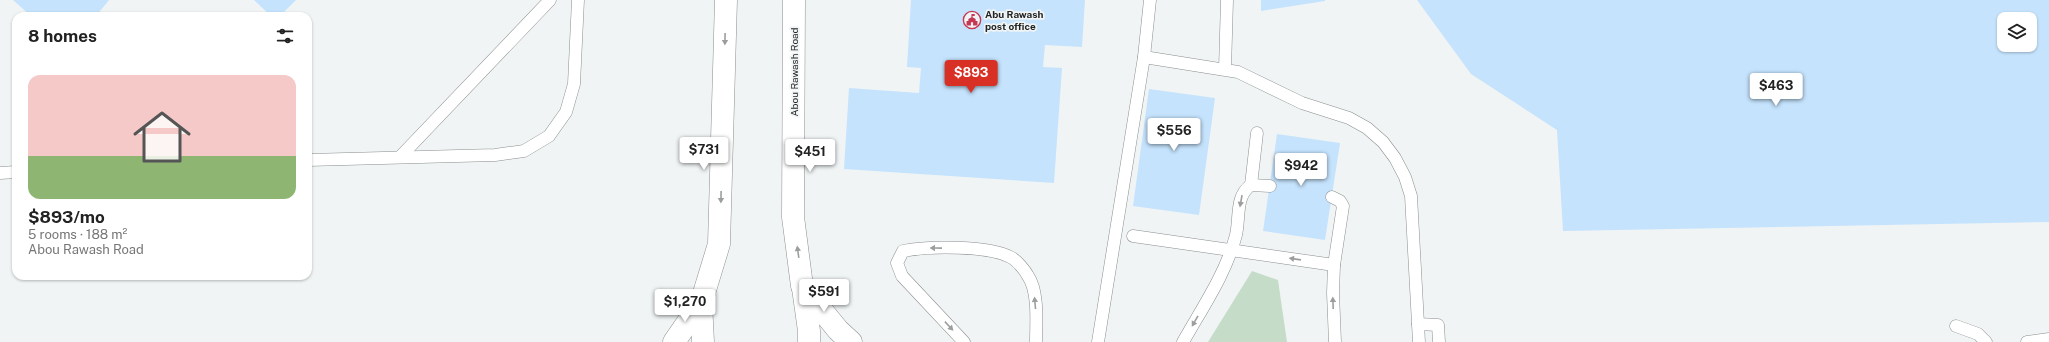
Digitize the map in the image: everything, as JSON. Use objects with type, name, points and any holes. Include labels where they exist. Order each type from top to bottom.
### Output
[{"type":"main road","points":[[674,342],[701,304],[719,244],[726,0]]},
{"type":"main road","name":"Abou Rawash Road","points":[[794,0],[793,217],[809,331],[809,342]]},
{"type":"main road","points":[[802,286],[838,330],[851,342]]},
{"type":"main road","points":[[701,304],[703,342]]},
{"type":"lane","points":[[400,157],[550,0]]},
{"type":"lane","points":[[312,160],[502,154],[524,151],[549,136],[566,112],[574,84],[578,0]]},
{"type":"lane","points":[[1098,342],[1144,57],[1150,0]]},
{"type":"lane","points":[[1225,69],[1227,0]]},
{"type":"lane","points":[[1144,57],[1225,69],[1250,77],[1302,103],[1349,118],[1367,128],[1383,142],[1395,158],[1405,176],[1411,196],[1419,342]]},
{"type":"lane","points":[[1251,185],[1257,134]]},
{"type":"lane","points":[[0,173],[12,172]]},
{"type":"lane","points":[[1183,342],[1219,279],[1231,250],[1236,234],[1241,195],[1245,189],[1251,185],[1270,186]]},
{"type":"lane","points":[[1332,197],[1340,201],[1343,206],[1334,265],[1333,293],[1335,342]]},
{"type":"lane","points":[[1133,236],[1334,265]]},
{"type":"lane","points":[[964,342],[902,276],[897,263],[903,251],[916,248],[989,249],[1012,258],[1029,276],[1035,300],[1036,342]]},
{"type":"lane","points":[[1418,324],[1438,325],[1439,342]]},
{"type":"lane","points":[[1956,326],[1978,334],[1986,342]]},
{"type":"lane","points":[[2027,342],[2049,339]]},
{"type":"green space","points":[[1252,271],[1278,280],[1287,342],[1208,342]]},
{"type":"building","points":[[13,0],[109,0],[99,12],[26,12]]},
{"type":"building","points":[[254,0],[296,0],[284,12],[267,12]]},
{"type":"building","points":[[911,0],[1085,0],[1082,47],[1045,45],[1043,67],[1062,68],[1054,183],[844,169],[849,88],[919,93],[921,68],[907,67]]},
{"type":"building","points":[[1261,0],[1325,0],[1325,1],[1261,11]]},
{"type":"building","points":[[1417,0],[2049,0],[2049,222],[1563,231],[1557,130],[1471,74]]},
{"type":"building","points":[[1149,89],[1215,98],[1199,215],[1133,206]]},
{"type":"building","points":[[1277,134],[1340,143],[1325,240],[1263,231]]},
{"type":"place","name":"Abu Rawash post office","points":[[972,20]]}]
